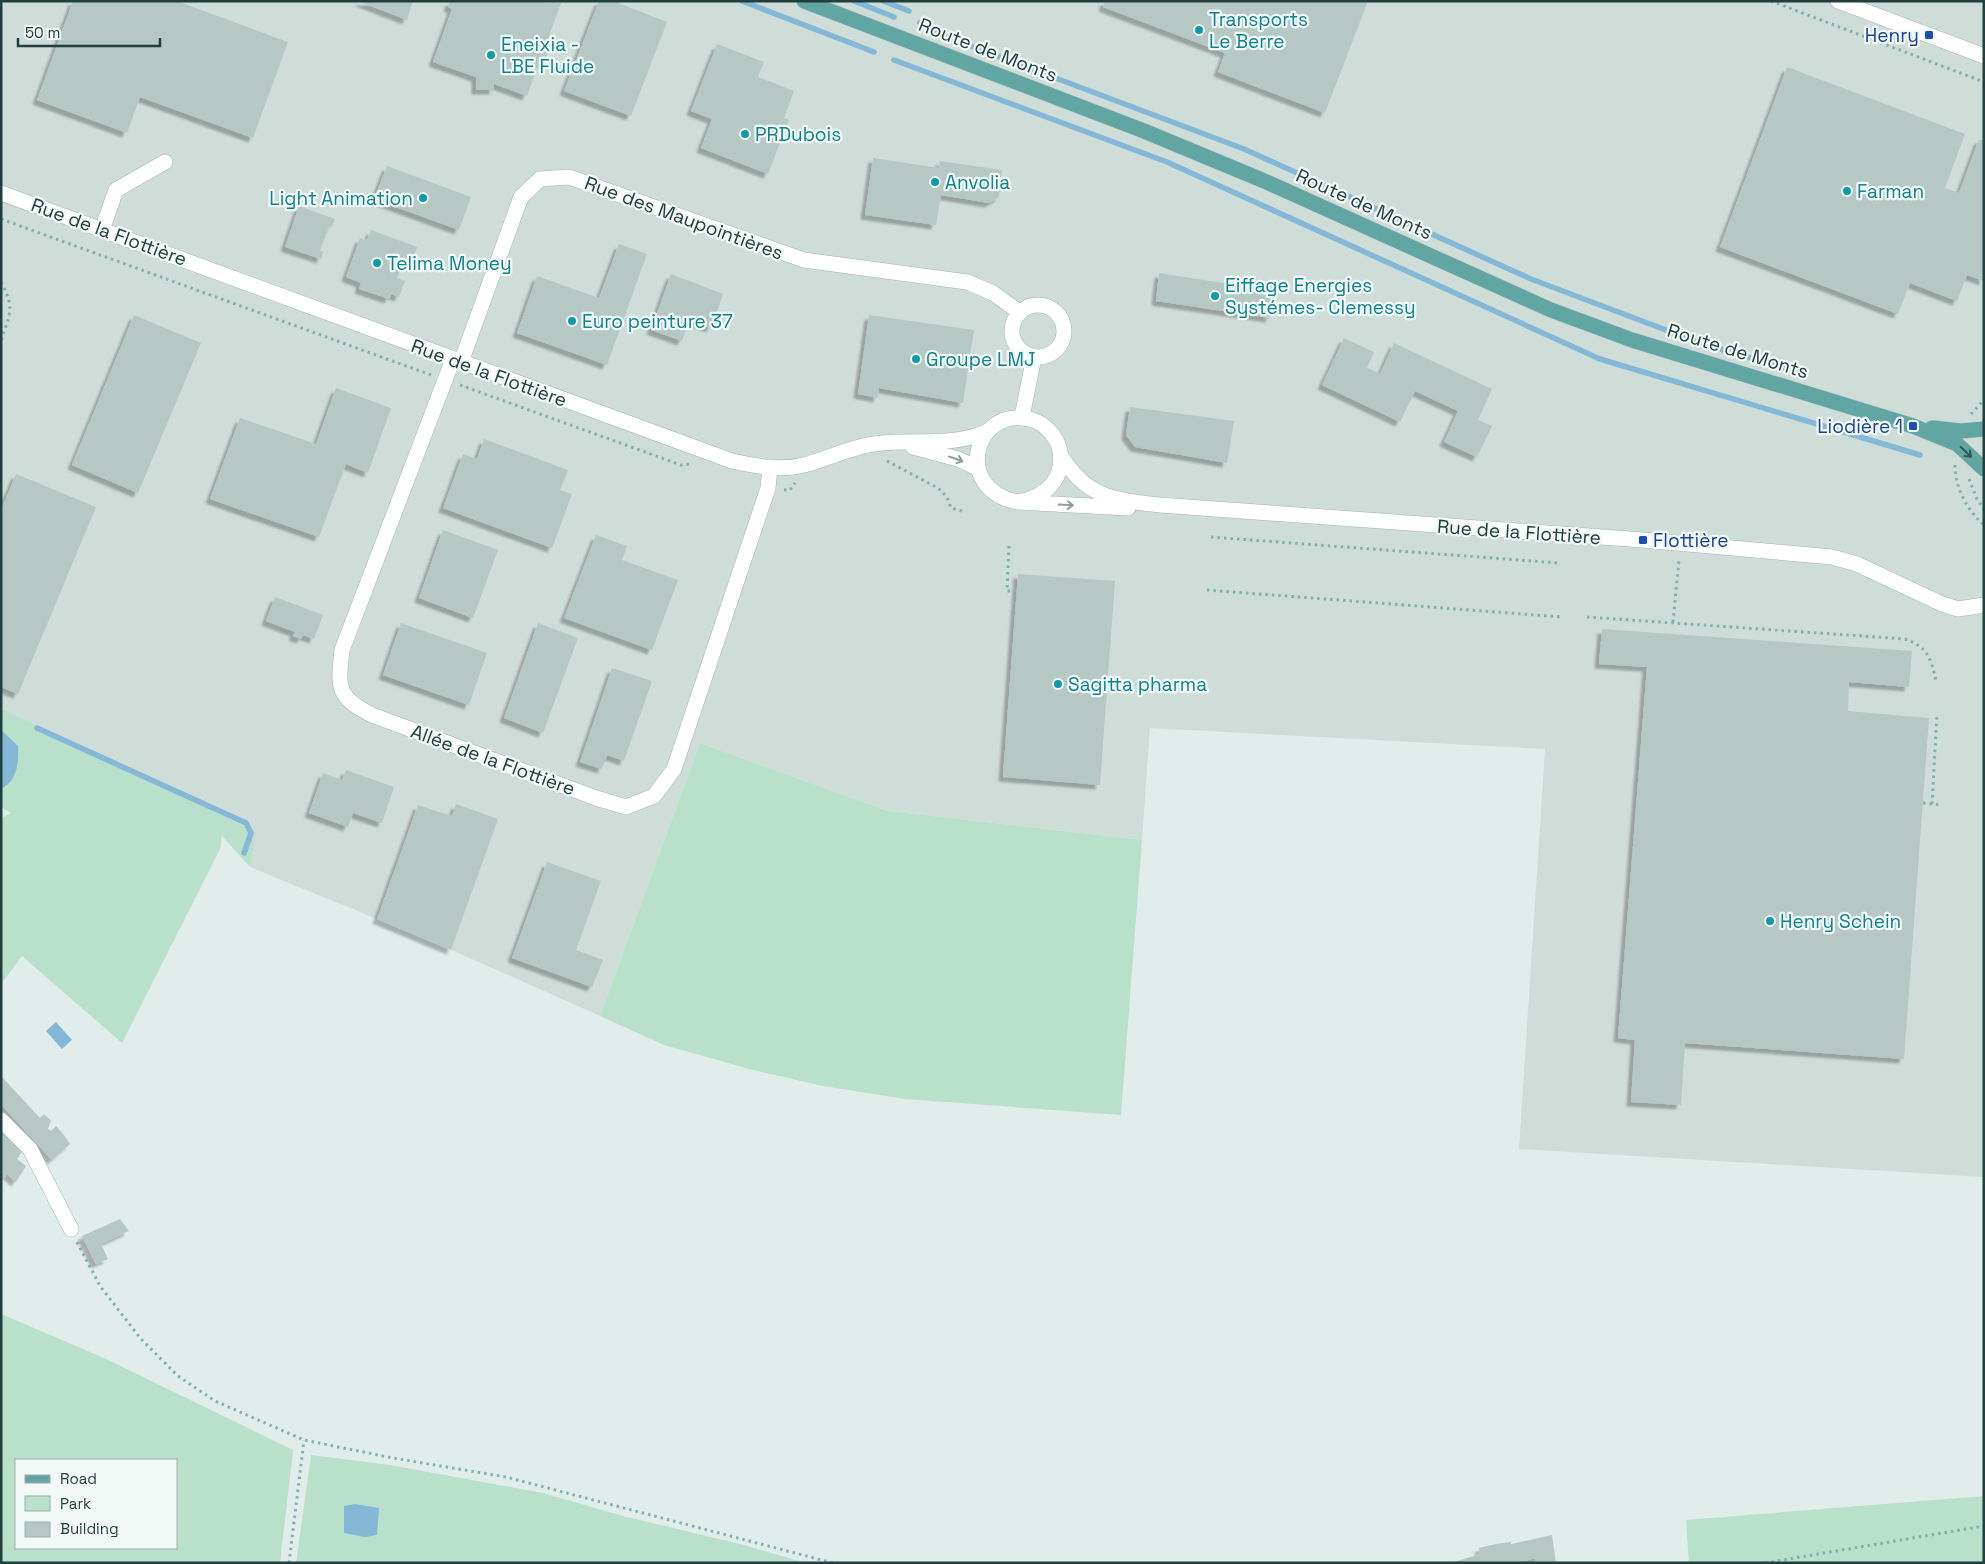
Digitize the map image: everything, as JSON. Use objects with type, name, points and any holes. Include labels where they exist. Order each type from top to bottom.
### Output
[{"type":"main road","name":"Route de Monts","points":[[804,1],[1144,131],[1262,180],[1551,310],[1632,340],[1913,426],[1957,444],[1984,469]]},
{"type":"main road","name":"Route de Monts","points":[[1913,426],[1961,431],[1984,429]]},
{"type":"street","points":[[1838,1],[1984,56]]},
{"type":"street","points":[[102,230],[116,190],[165,162]]},
{"type":"street","name":"Rue des Maupointières","points":[[457,361],[521,197],[540,179],[569,177],[804,260],[967,282],[993,293],[1019,312]]},
{"type":"street","name":"Rue de la Flottière","points":[[1,192],[705,452],[732,460],[770,467],[803,466],[874,444],[961,440],[988,431]]},
{"type":"street","points":[[1043,305],[1052,308],[1062,322],[1064,334],[1058,347],[1051,353],[1034,357],[1020,350],[1012,335],[1011,327],[1019,312],[1026,307],[1043,305]]},
{"type":"street","points":[[1022,417],[1034,357]]},
{"type":"street","name":"Allée de la Flottière","points":[[457,361],[342,650],[338,682],[351,705],[372,715],[596,798],[626,807],[654,796],[674,769],[768,488],[770,467]]},
{"type":"street","points":[[1018,502],[1031,500],[1044,494],[1054,484],[1060,470],[1061,456],[1057,441],[1049,429],[1037,421],[1022,417],[1010,418],[998,423],[988,431],[981,442],[977,454],[978,468],[982,481],[992,492],[1004,499],[1018,502],[1118,508],[1147,503]]},
{"type":"street","points":[[874,444],[913,447],[958,459],[978,468]]},
{"type":"street","name":"Rue de la Flottière","points":[[1061,456],[1074,475],[1091,490],[1114,498],[1147,503],[1680,543],[1832,557],[1857,564],[1942,604],[1958,608],[1984,605]]},
{"type":"street","points":[[1,1120],[30,1149],[71,1229]]},
{"type":"path","points":[[1772,1],[1984,82]]},
{"type":"path","points":[[1,282],[11,309],[10,319],[1,340]]},
{"type":"path","points":[[1967,419],[1984,400]]},
{"type":"path","points":[[1955,463],[1958,484],[1969,510],[1984,525]]},
{"type":"path","points":[[1210,537],[1559,563]]},
{"type":"path","points":[[1673,622],[1680,543]]},
{"type":"path","points":[[1010,546],[1007,591],[1016,591]]},
{"type":"path","points":[[1207,590],[1562,617]]},
{"type":"path","points":[[1586,617],[1905,639],[1924,648],[1933,668],[1936,681]]},
{"type":"path","points":[[1932,804],[1937,714]]},
{"type":"path","points":[[1923,803],[1942,805]]},
{"type":"path","points":[[71,1229],[100,1286],[141,1339],[178,1376],[215,1401],[304,1440],[393,1458],[506,1477],[833,1563]]},
{"type":"path","points":[[289,1563],[304,1440]]},
{"type":"path","points":[[1765,1563],[1984,1526]]},
{"type":"shaded area","points":[[1,1],[1984,1],[1984,1177],[1519,1149],[1545,749],[1150,728],[1142,840],[888,811],[700,743],[600,1016],[429,940],[250,867],[256,832],[1,708]]},
{"type":"green space","points":[[1,708],[256,832],[250,867],[222,836],[220,849],[122,1043],[22,956],[1,984],[1,818],[11,813],[1,807],[1,789],[7,786]]},
{"type":"green space","points":[[700,743],[888,811],[1142,840],[1121,1115],[905,1099],[823,1086],[753,1070],[664,1045],[600,1016]]},
{"type":"green space","points":[[1,1314],[104,1358],[293,1450],[280,1563],[1,1563]]},
{"type":"green space","points":[[311,1455],[390,1465],[543,1493],[623,1516],[744,1545],[806,1563],[296,1563]]},
{"type":"green space","points":[[1984,1496],[1984,1563],[1689,1563],[1686,1520]]},
{"type":"water","points":[[1,730],[18,746],[18,752],[14,776],[1,789]]},
{"type":"water","points":[[56,1022],[72,1040],[62,1049],[46,1031]]},
{"type":"water","points":[[355,1504],[379,1508],[377,1535],[365,1537],[344,1533],[344,1506]]},
{"type":"building","points":[[73,1],[177,1],[288,42],[253,138],[140,97],[127,133],[37,100]]},
{"type":"building","points":[[358,1],[413,1],[407,20]]},
{"type":"building","name":"Eneixia - LBE Fluide","points":[[450,1],[561,3],[545,47],[549,48],[543,64],[539,62],[527,96],[494,84],[494,90],[476,90],[476,77],[433,62],[452,9],[448,7]]},
{"type":"building","points":[[599,1],[613,1],[667,22],[631,116],[564,91]]},
{"type":"building","points":[[1105,1],[1368,1],[1325,113],[1218,72],[1225,53],[1103,7]]},
{"type":"building","name":"PRDubois","points":[[717,44],[764,62],[758,77],[794,91],[784,118],[789,120],[768,174],[701,148],[712,119],[691,111]]},
{"type":"building","name":"Farman","points":[[1787,67],[1965,134],[1945,188],[1959,193],[1979,139],[1984,141],[1984,281],[1967,275],[1957,301],[1910,283],[1898,314],[1720,247]]},
{"type":"building","name":"Anvolia","points":[[873,158],[939,168],[940,161],[1002,170],[999,197],[989,203],[941,195],[936,225],[865,215]]},
{"type":"building","name":"Light Animation","points":[[387,166],[471,197],[459,230],[374,199]]},
{"type":"building","points":[[299,206],[335,219],[331,228],[329,226],[320,251],[323,252],[321,259],[285,247]]},
{"type":"building","name":"Telima Money","points":[[371,230],[417,247],[411,265],[403,262],[397,278],[405,281],[399,297],[391,294],[389,299],[359,289],[361,283],[346,277],[360,238],[367,240]]},
{"type":"building","name":"Euro peinture 37","points":[[619,244],[647,254],[607,365],[517,333],[537,276],[599,298]]},
{"type":"building","name":"Eiffage Energies Systémes- Clemessy","points":[[1159,273],[1274,291],[1270,318],[1156,301]]},
{"type":"building","points":[[671,274],[723,294],[711,328],[690,320],[682,341],[651,330]]},
{"type":"building","points":[[134,315],[201,343],[138,493],[72,465]]},
{"type":"building","name":"Groupe LMJ","points":[[869,315],[974,330],[963,403],[879,388],[878,398],[858,394]]},
{"type":"building","points":[[1344,338],[1374,352],[1367,368],[1380,374],[1394,343],[1492,389],[1478,420],[1492,426],[1477,457],[1444,442],[1458,411],[1415,391],[1400,422],[1322,385]]},
{"type":"building","points":[[336,388],[391,408],[368,473],[346,464],[319,537],[210,499],[240,418],[316,444]]},
{"type":"building","points":[[1130,407],[1234,421],[1227,463],[1135,447],[1126,435]]},
{"type":"building","points":[[484,439],[568,470],[560,490],[572,494],[552,548],[443,508],[463,454],[477,459]]},
{"type":"building","points":[[16,474],[96,507],[18,694],[1,687],[1,510]]},
{"type":"building","points":[[443,530],[498,550],[473,618],[419,598]]},
{"type":"building","points":[[596,535],[627,546],[622,560],[678,580],[652,650],[564,618]]},
{"type":"building","name":"Sagitta pharma","points":[[1018,574],[1115,581],[1100,785],[1003,777]]},
{"type":"building","points":[[275,597],[323,615],[314,639],[303,635],[301,639],[293,636],[295,632],[266,621]]},
{"type":"building","points":[[401,623],[487,653],[469,705],[383,675]]},
{"type":"building","points":[[538,623],[578,638],[543,733],[504,718]]},
{"type":"building","name":"Henry Schein","points":[[1602,629],[1912,651],[1909,687],[1849,682],[1848,711],[1929,718],[1904,1059],[1685,1043],[1681,1105],[1631,1102],[1635,1040],[1618,1038],[1647,667],[1599,664]]},
{"type":"building","points":[[612,668],[652,681],[624,761],[607,755],[602,769],[580,762]]},
{"type":"building","points":[[346,770],[394,787],[382,823],[353,813],[348,827],[309,813],[323,773],[342,780]]},
{"type":"building","points":[[456,804],[498,819],[451,950],[377,919],[418,805],[452,816]]},
{"type":"building","points":[[547,862],[601,881],[576,950],[603,960],[592,987],[512,958]]},
{"type":"building","points":[[1,1076],[40,1118],[44,1114],[51,1121],[48,1129],[51,1131],[56,1126],[70,1144],[52,1160],[1,1104]]},
{"type":"building","points":[[1,1131],[23,1150],[17,1159],[26,1166],[16,1182],[7,1174],[1,1183]]},
{"type":"building","points":[[120,1219],[129,1231],[101,1244],[108,1259],[96,1264],[82,1236]]},
{"type":"building","points":[[1552,1535],[1556,1563],[1536,1563],[1535,1558],[1516,1563],[1451,1563],[1480,1554],[1479,1548],[1511,1542],[1511,1544]]},
{"type":"waterway","points":[[742,1],[874,52]]},
{"type":"waterway","points":[[854,1],[894,17]]},
{"type":"waterway","points":[[883,1],[909,11]]},
{"type":"waterway","points":[[920,23],[936,33],[1244,149],[1531,279],[1703,344],[1798,372]]},
{"type":"waterway","points":[[894,60],[1167,162],[1600,359],[1920,455]]},
{"type":"waterway","points":[[37,728],[246,823],[251,833],[244,853]]},
{"type":"place","name":"Transports Le Berre","points":[[1199,30]]},
{"type":"place","name":"Henry","points":[[1929,35]]},
{"type":"place","name":"Eneixia - LBE Fluide","points":[[491,55]]},
{"type":"place","name":"PRDubois","points":[[745,134]]},
{"type":"place","name":"Anvolia","points":[[935,182]]},
{"type":"place","name":"Farman","points":[[1847,191]]},
{"type":"place","name":"Light Animation","points":[[423,198]]},
{"type":"place","name":"Telima Money","points":[[377,263]]},
{"type":"place","name":"Eiffage Energies Systémes- Clemessy","points":[[1215,296]]},
{"type":"place","name":"Euro peinture 37","points":[[572,321]]},
{"type":"place","name":"Groupe LMJ","points":[[916,359]]},
{"type":"place","name":"Liodière 1","points":[[1913,426]]},
{"type":"place","name":"Flottière","points":[[1643,540]]},
{"type":"place","name":"Sagitta pharma","points":[[1058,684]]},
{"type":"place","name":"Henry Schein","points":[[1770,921]]}]
